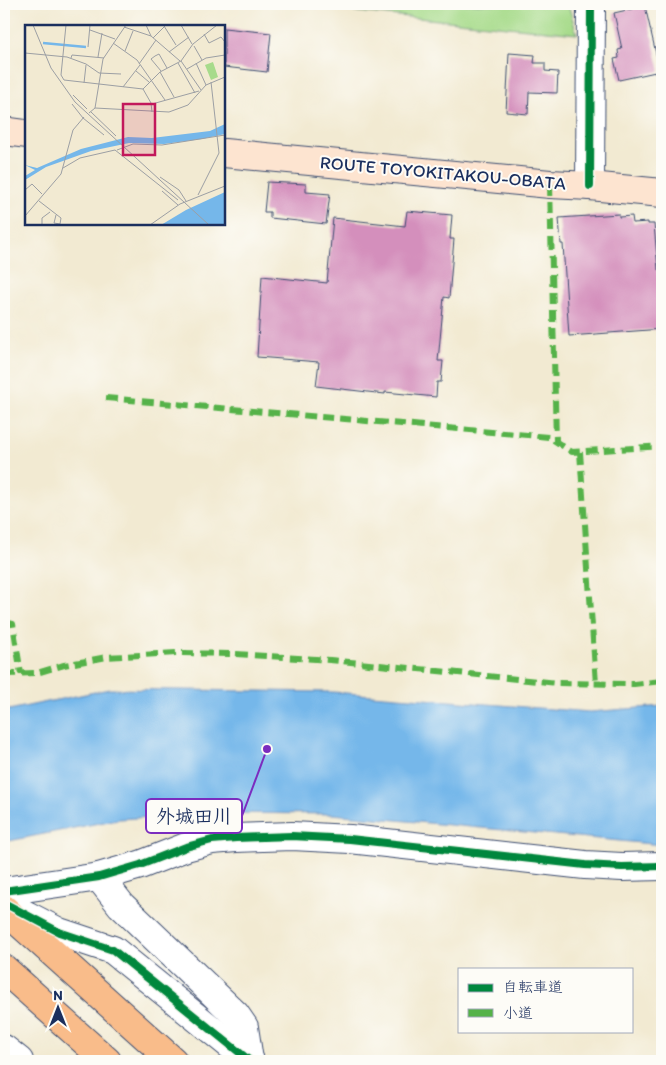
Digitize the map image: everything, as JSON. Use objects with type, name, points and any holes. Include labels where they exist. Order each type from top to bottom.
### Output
[{"type":"highway","points":[[4,909],[173,1061]]},
{"type":"highway","points":[[4,969],[107,1061]]},
{"type":"main road","points":[[4,131],[25,134]]},
{"type":"main road","name":"ROUTE TOYOKITAKOU-OBATA","points":[[225,153],[662,193]]},
{"type":"street","points":[[590,186],[591,4]]},
{"type":"street","points":[[4,891],[99,877],[212,840],[292,836],[350,839],[585,865],[622,867],[662,866]]},
{"type":"street","points":[[99,877],[121,905],[235,1014],[244,1027],[250,1060]]},
{"type":"street","points":[[4,903],[59,932],[113,950],[250,1060]]},
{"type":"street","points":[[4,1050],[20,1061]]},
{"type":"green space","points":[[568,4],[577,34],[289,5]]},
{"type":"water","points":[[109,689],[333,692],[590,712],[662,706],[662,845],[332,814],[217,813],[119,819],[4,842],[4,711]]},
{"type":"building","points":[[645,6],[660,71],[619,80],[614,59],[619,58],[618,50],[622,49],[614,13]]},
{"type":"building","points":[[225,28],[271,33],[267,72],[225,67]]},
{"type":"building","points":[[509,53],[535,55],[534,63],[545,63],[545,71],[558,72],[557,93],[529,92],[528,114],[506,112]]},
{"type":"building","points":[[267,182],[306,184],[306,192],[330,194],[326,224],[270,218],[270,212],[264,212]]},
{"type":"building","points":[[407,211],[452,215],[450,239],[454,239],[449,298],[444,297],[438,361],[443,361],[441,382],[437,382],[436,397],[385,392],[385,394],[316,386],[319,362],[257,357],[262,276],[327,283],[333,218],[405,226]]},
{"type":"building","points":[[619,214],[619,217],[632,216],[633,223],[648,222],[648,224],[654,224],[658,270],[662,270],[662,329],[569,336],[563,244],[561,244],[559,218]]},
{"type":"marked path","points":[[550,184],[556,442]]},
{"type":"marked path","points":[[106,398],[549,437],[572,452],[662,446]]},
{"type":"marked path","points":[[580,452],[596,684]]},
{"type":"marked path","points":[[4,622],[13,624],[21,674]]},
{"type":"marked path","points":[[4,674],[37,673],[64,665],[107,657],[176,653],[235,654],[330,660],[557,683],[634,684],[662,681]]},
{"type":"cycle path","points":[[590,186],[591,4]]},
{"type":"cycle path","points":[[4,891],[99,877],[140,865],[186,847],[212,840],[236,838],[292,836],[350,839],[585,865],[622,867],[662,866]]},
{"type":"cycle path","points":[[4,903],[59,932],[113,950],[250,1061]]},
{"type":"place","name":"外城田川","points":[[267,749]]}]
